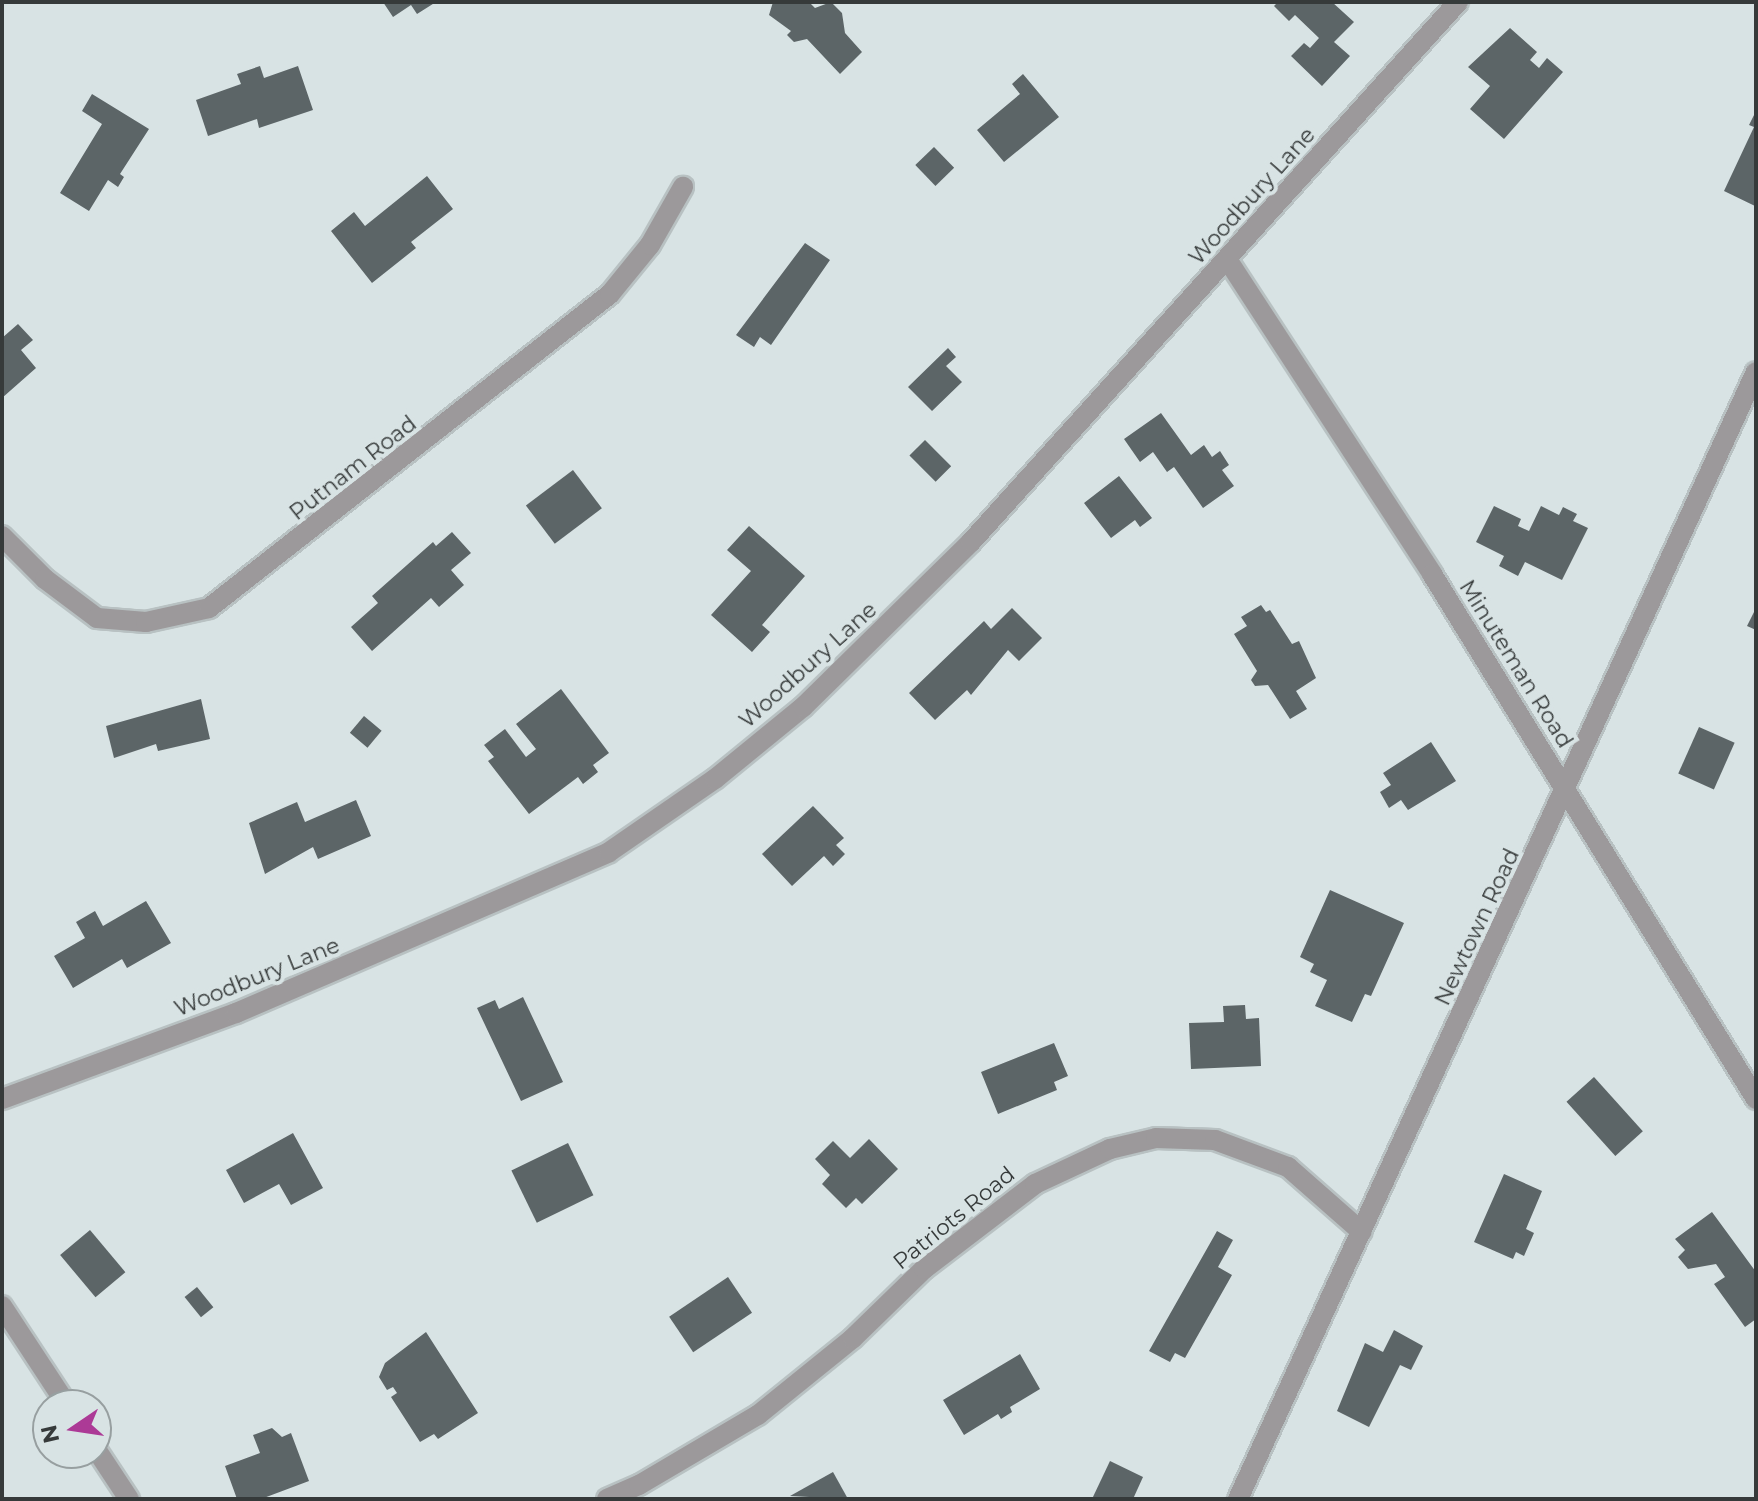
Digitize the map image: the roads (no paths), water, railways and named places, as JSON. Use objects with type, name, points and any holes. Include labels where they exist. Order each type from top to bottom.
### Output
[{"type":"street","name":"Woodbury Lane","points":[[2,1099],[236,1013],[609,852],[715,779],[866,647],[971,542],[1458,2]]},
{"type":"street","name":"Putnam Road","points":[[2,536],[45,579],[97,618],[146,622],[209,608],[610,294],[650,245],[683,187]]},
{"type":"street","name":"Minuteman Road","points":[[1227,259],[1566,789],[1756,1099]]},
{"type":"street","name":"Newtown Road","points":[[1238,1499],[1756,372]]},
{"type":"street","name":"Patriots Road","points":[[607,1499],[667,1470],[758,1415],[853,1338],[924,1269],[1035,1184],[1110,1149],[1156,1138],[1215,1140],[1288,1167],[1362,1232]]},
{"type":"street","points":[[2,1306],[56,1389]]},
{"type":"street","points":[[109,1469],[129,1499]]}]
